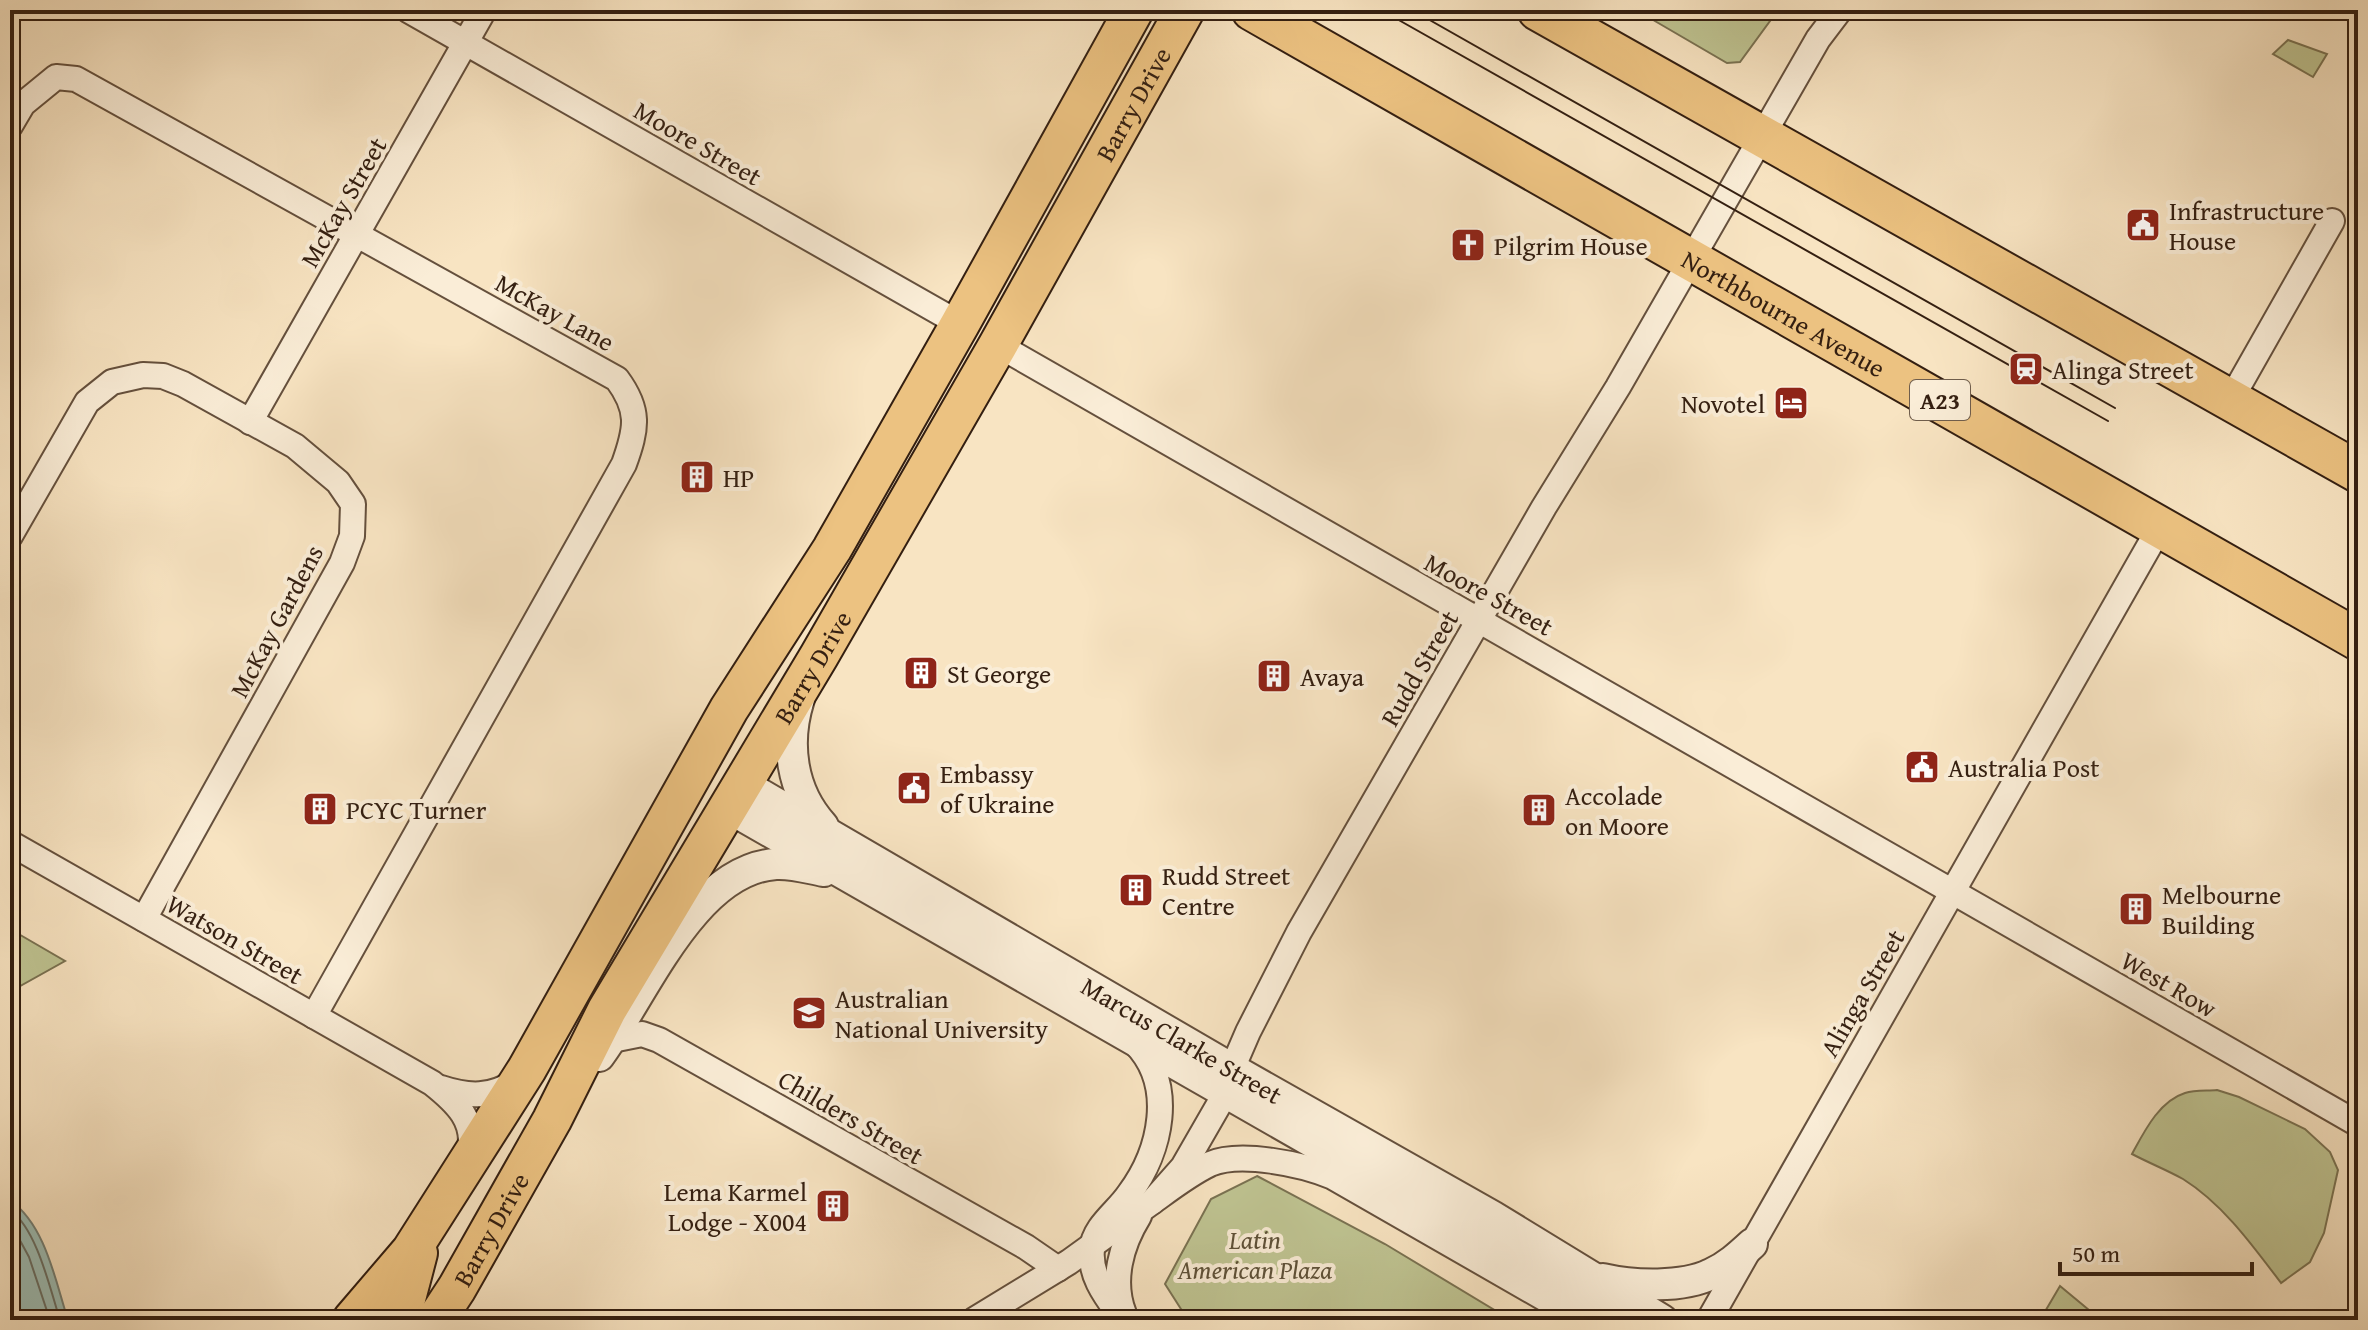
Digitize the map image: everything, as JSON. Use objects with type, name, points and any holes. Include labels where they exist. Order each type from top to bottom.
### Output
[{"type":"highway","name":"Northbourne Avenue","points":[[1252,10],[2358,640]]},
{"type":"highway","points":[[1538,10],[2358,472]]},
{"type":"main road","name":"Barry Drive","points":[[398,1317],[411,1251],[527,1069],[729,709],[832,549],[1134,10]]},
{"type":"main road","name":"Barry Drive","points":[[398,1317],[457,1288],[552,1120],[607,1010],[808,674],[998,345],[1185,10]]},
{"type":"main road","name":"Marcus Clarke Street","points":[[696,771],[735,796]]},
{"type":"main road","points":[[319,1320],[342,1308],[398,1317]]},
{"type":"street","name":"Moore Street","points":[[408,10],[960,324]]},
{"type":"street","name":"McKay Street","points":[[250,422],[484,10]]},
{"type":"street","name":"Rudd Street","points":[[1148,1205],[1183,1167],[1299,932],[1818,39],[1840,10]]},
{"type":"street","name":"McKay Lane","points":[[10,126],[23,104],[56,77],[76,79],[617,379],[629,395],[635,414],[633,440],[624,464],[314,1016]]},
{"type":"street","points":[[2230,401],[2332,221]]},
{"type":"street","name":"Moore Street","points":[[998,345],[1952,892]]},
{"type":"street","name":"McKay Gardens","points":[[10,536],[87,402],[112,382],[143,375],[163,376],[183,384],[295,446],[338,482],[353,504],[352,536],[342,563],[144,919]]},
{"type":"street","name":"Alinga Street","points":[[1709,1320],[2160,527]]},
{"type":"street","points":[[808,674],[792,727],[793,763],[813,814],[830,833]]},
{"type":"street","name":"Marcus Clarke Street","points":[[735,796],[830,833],[1228,1081],[1623,1320]]},
{"type":"street","name":"Marcus Clarke Street","points":[[735,796],[857,880],[1133,1041],[1228,1081],[1492,1216],[1662,1320]]},
{"type":"street","name":"Watson Street","points":[[10,843],[432,1083],[465,1114],[472,1143],[466,1166]]},
{"type":"street","points":[[552,1120],[612,1040],[684,927],[719,886],[747,870],[777,863],[857,880]]},
{"type":"street","name":"West Row","points":[[1952,892],[2358,1124]]},
{"type":"street","name":"Childers Street","points":[[612,1040],[642,1034],[659,1040],[1026,1247],[1058,1269]]},
{"type":"street","points":[[1125,1320],[1099,1284],[1092,1262],[1092,1247],[1103,1224],[1122,1205],[1146,1167],[1156,1139],[1160,1104],[1156,1074],[1152,1063],[1133,1041]]},
{"type":"street","name":"Watson Street","points":[[432,1083],[475,1096],[510,1085],[527,1069]]},
{"type":"street","points":[[974,1320],[1092,1247],[1211,1163],[1231,1159],[1310,1169],[1333,1177],[1582,1320]]},
{"type":"street","points":[[1125,1320],[1118,1295],[1120,1260],[1132,1228],[1148,1205]]},
{"type":"street","points":[[1575,1268],[1599,1278],[1630,1284],[1699,1279],[1735,1260],[1752,1244]]},
{"type":"green space","points":[[1652,10],[1778,10],[1740,62],[1727,63],[1648,17]]},
{"type":"green space","points":[[2288,40],[2327,54],[2313,77],[2273,54]]},
{"type":"green space","points":[[10,929],[65,961],[15,989],[10,995]]},
{"type":"green space","points":[[2217,1090],[2239,1097],[2305,1129],[2330,1152],[2338,1170],[2324,1233],[2310,1262],[2281,1283],[2236,1226],[2198,1189],[2132,1154],[2153,1118],[2167,1103],[2185,1093]]},
{"type":"green space","name":"Latin American Plaza","points":[[1257,1176],[1385,1244],[1511,1320],[1188,1320],[1165,1284],[1211,1199]]},
{"type":"green space","points":[[2060,1286],[2101,1320],[2040,1320]]},
{"type":"water","points":[[10,1200],[22,1211],[41,1239],[68,1320],[10,1320]]},
{"type":"tram line","points":[[1381,10],[2108,421]]},
{"type":"tram line","points":[[1412,10],[2115,408]]},
{"type":"place","name":"Infrastructure House","points":[[2143,225]]},
{"type":"place","name":"Pilgrim House","points":[[1468,245]]},
{"type":"place","name":"Alinga Street","points":[[2026,369]]},
{"type":"place","name":"Novotel","points":[[1791,403]]},
{"type":"place","name":"HP","points":[[697,477]]},
{"type":"place","name":"St George","points":[[921,673]]},
{"type":"place","name":"Avaya","points":[[1274,676]]},
{"type":"place","name":"Australia Post","points":[[1922,767]]},
{"type":"place","name":"Embassy of Ukraine","points":[[914,788]]},
{"type":"place","name":"PCYC Turner","points":[[320,809]]},
{"type":"place","name":"Accolade on Moore","points":[[1539,810]]},
{"type":"place","name":"Rudd Street Centre","points":[[1136,890]]},
{"type":"place","name":"Melbourne Building","points":[[2136,909]]},
{"type":"place","name":"Australian National University","points":[[809,1013]]},
{"type":"place","name":"Lema Karmel Lodge - X004","points":[[833,1206]]}]
